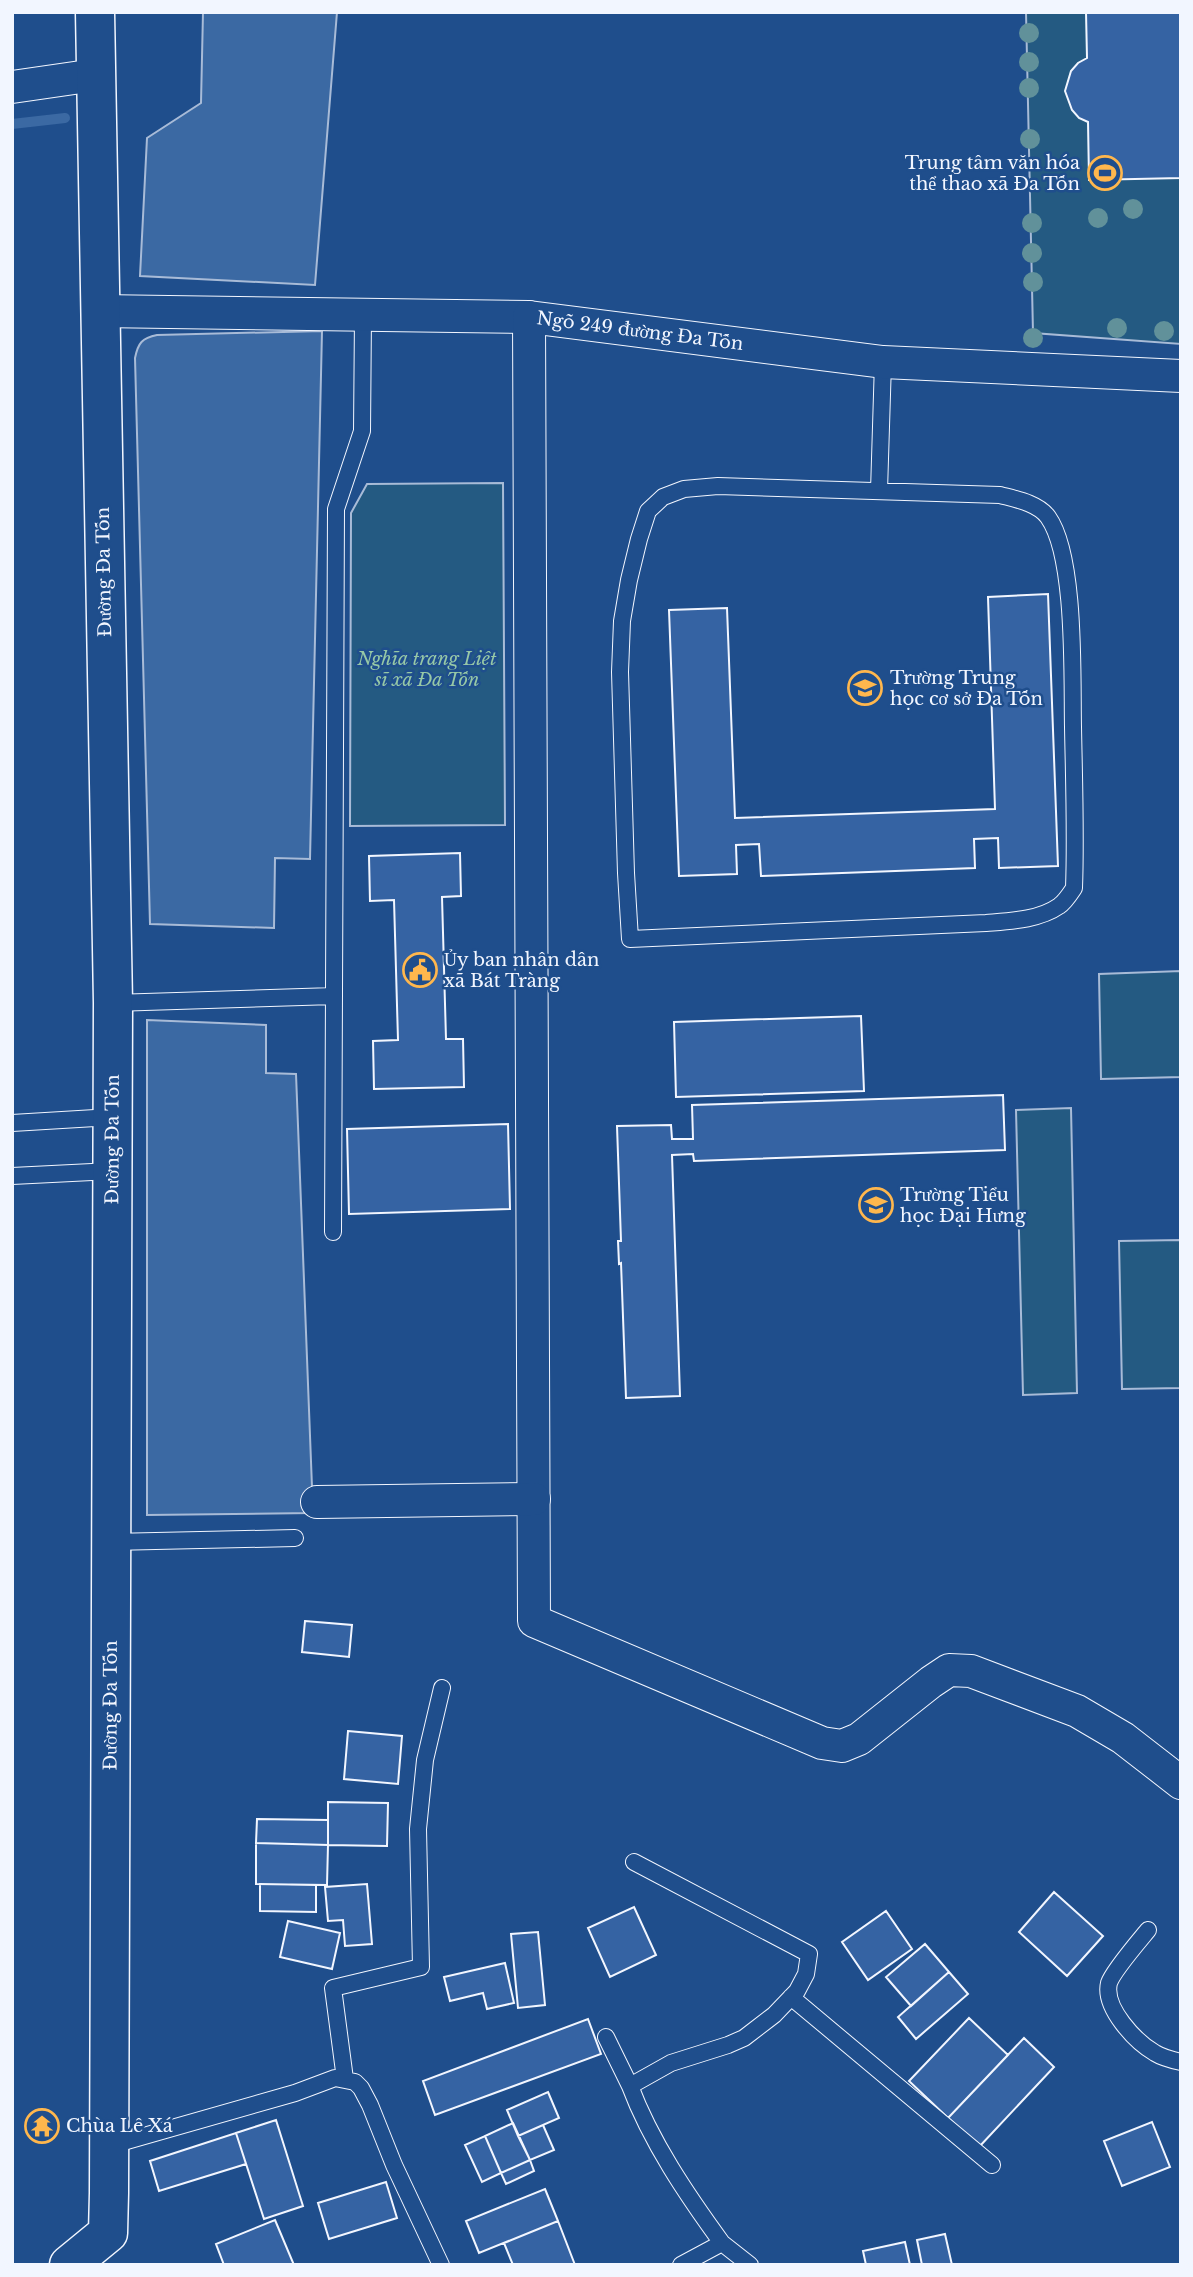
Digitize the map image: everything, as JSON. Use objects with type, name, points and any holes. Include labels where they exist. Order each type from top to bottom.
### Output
[{"type":"street","name":"Đường Đa Tốn","points":[[95,12],[113,1003],[108,2249]]},
{"type":"street","points":[[12,87],[95,75]]},
{"type":"street","name":"Ngõ 249 đường Đa Tốn","points":[[99,310],[529,317],[883,362],[1181,376]]},
{"type":"street","points":[[529,317],[534,1621],[822,1743],[842,1746],[859,1739],[949,1670],[971,1671],[1077,1711],[1123,1738],[1181,1783]]},
{"type":"street","points":[[317,1502],[534,1499]]},
{"type":"street","points":[[69,2265],[108,2249]]},
{"type":"lane","points":[[333,1232],[336,509],[362,431],[363,315]]},
{"type":"lane","points":[[879,491],[883,362]]},
{"type":"lane","points":[[718,486],[879,491],[1000,495],[1024,502],[1047,514],[1060,542],[1066,576],[1071,645],[1074,888],[1061,906],[1018,920],[630,939],[620,672],[622,621],[639,539],[648,511],[663,497],[684,489],[718,486]]},
{"type":"lane","points":[[113,1003],[334,996]]},
{"type":"lane","points":[[12,1123],[112,1117]]},
{"type":"lane","points":[[12,1176],[112,1171]]},
{"type":"lane","points":[[111,1542],[295,1538]]},
{"type":"lane","points":[[345,2079],[333,1988],[421,1967],[418,1829],[425,1760],[442,1688]]},
{"type":"lane","points":[[630,2086],[671,2063],[744,2038],[774,2015],[797,1992],[806,1973],[809,1954],[634,1862]]},
{"type":"lane","points":[[1147,1930],[1110,1982],[1109,1993],[1119,2019],[1140,2043],[1155,2053],[1181,2062]]},
{"type":"lane","points":[[791,1997],[992,2165]]},
{"type":"lane","points":[[606,2037],[645,2121],[692,2199],[722,2243],[750,2265]]},
{"type":"lane","points":[[109,2146],[295,2093],[335,2078],[355,2082],[361,2088],[441,2265]]},
{"type":"lane","points":[[681,2265],[722,2243]]},
{"type":"green space","name":"Trung tâm văn hóa thể thao xã Đa Tốn","points":[[1026,12],[1181,12],[1181,344],[1033,333]]},
{"type":"green space","name":"Nghĩa trang Liệt sĩ xã Đa Tốn","points":[[503,483],[505,825],[350,826],[351,513],[367,484]]},
{"type":"green space","points":[[1181,971],[1181,1077],[1101,1079],[1099,974]]},
{"type":"green space","points":[[1071,1108],[1077,1393],[1023,1395],[1016,1110]]},
{"type":"green space","points":[[1181,1240],[1181,1388],[1122,1389],[1119,1241]]},
{"type":"shaded area","points":[[203,12],[337,12],[315,285],[140,276],[147,138],[201,103]]},
{"type":"shaded area","points":[[322,331],[310,859],[275,858],[274,928],[150,924],[136,353],[144,340],[157,335]]},
{"type":"shaded area","points":[[147,1020],[266,1025],[266,1073],[296,1074],[313,1513],[147,1515]]},
{"type":"building","points":[[1086,12],[1181,12],[1181,178],[1089,180],[1088,122],[1079,118],[1072,110],[1065,91],[1071,71],[1087,58]]},
{"type":"building","points":[[1048,594],[1058,866],[999,868],[998,838],[974,839],[975,868],[761,876],[759,844],[736,845],[737,874],[679,876],[669,610],[727,608],[735,818],[995,809],[988,597]]},
{"type":"building","name":"Ủy ban nhân dân xã Bát Tràng","points":[[460,853],[461,896],[442,897],[446,1039],[463,1039],[464,1087],[374,1089],[373,1041],[398,1040],[394,900],[370,901],[369,856]]},
{"type":"building","points":[[861,1016],[864,1091],[676,1097],[674,1022]]},
{"type":"building","points":[[1003,1095],[1005,1150],[694,1161],[693,1154],[672,1155],[680,1396],[626,1398],[618,1241],[621,1241],[617,1126],[671,1125],[672,1139],[693,1139],[692,1105]]},
{"type":"building","points":[[508,1124],[510,1209],[349,1214],[347,1129]]},
{"type":"building","points":[[305,1621],[352,1625],[349,1657],[302,1652]]},
{"type":"building","points":[[348,1731],[402,1736],[398,1784],[344,1779]]},
{"type":"building","points":[[328,1802],[388,1803],[387,1846],[328,1845]]},
{"type":"building","points":[[257,1819],[328,1820],[328,1845],[256,1843]]},
{"type":"building","points":[[256,1843],[328,1845],[327,1885],[256,1884]]},
{"type":"building","points":[[260,1884],[316,1885],[316,1912],[260,1911]]},
{"type":"building","points":[[367,1884],[372,1944],[345,1946],[343,1920],[328,1921],[325,1887]]},
{"type":"building","points":[[1054,1892],[1103,1936],[1067,1976],[1019,1932]]},
{"type":"building","points":[[634,1907],[656,1955],[610,1977],[588,1928]]},
{"type":"building","points":[[886,1911],[912,1949],[868,1980],[842,1942]]},
{"type":"building","points":[[288,1921],[340,1933],[332,1969],[280,1957]]},
{"type":"building","points":[[538,1932],[545,2005],[518,2008],[511,1934]]},
{"type":"building","points":[[925,1944],[949,1972],[911,2006],[886,1977]]},
{"type":"building","points":[[505,1963],[514,2003],[487,2009],[483,1993],[450,2001],[444,1977]]},
{"type":"building","points":[[949,1972],[968,1994],[916,2039],[898,2017]]},
{"type":"building","points":[[969,2018],[1008,2055],[948,2118],[909,2081]]},
{"type":"building","points":[[588,2019],[601,2054],[435,2115],[423,2081]]},
{"type":"building","points":[[1024,2038],[1054,2067],[979,2147],[948,2118]]},
{"type":"building","points":[[548,2092],[559,2118],[518,2136],[507,2110]]},
{"type":"building","points":[[276,2120],[303,2206],[264,2219],[236,2133]]},
{"type":"building","points":[[1152,2122],[1170,2167],[1122,2186],[1104,2141]]},
{"type":"building","points":[[513,2123],[530,2160],[501,2173],[485,2136]]},
{"type":"building","points":[[543,2125],[554,2150],[530,2160],[518,2136]]},
{"type":"building","points":[[236,2133],[246,2164],[159,2191],[150,2161]]},
{"type":"building","points":[[485,2136],[501,2173],[482,2182],[465,2145]]},
{"type":"building","points":[[530,2160],[534,2171],[506,2184],[501,2173]]},
{"type":"building","points":[[386,2182],[397,2218],[329,2239],[318,2203]]},
{"type":"building","points":[[545,2189],[558,2221],[479,2253],[466,2221]]},
{"type":"building","points":[[275,2220],[294,2265],[224,2265],[216,2244]]},
{"type":"building","points":[[558,2221],[575,2265],[513,2265],[504,2243]]},
{"type":"building","points":[[945,2234],[952,2265],[922,2265],[917,2240]]},
{"type":"building","points":[[905,2242],[910,2265],[866,2265],[863,2251]]},
{"type":"waterway","points":[[12,124],[65,118]]},
{"type":"place","name":"Trung tâm văn hóa thể thao xã Đa Tốn","points":[[1105,173]]},
{"type":"place","name":"Trường Trung học cơ sở Đa Tốn","points":[[865,688]]},
{"type":"place","name":"Ủy ban nhân dân xã Bát Tràng","points":[[420,970]]},
{"type":"place","name":"Trường Tiểu học Đại Hưng","points":[[876,1205]]},
{"type":"place","name":"Chùa Lê Xá","points":[[42,2126]]}]
